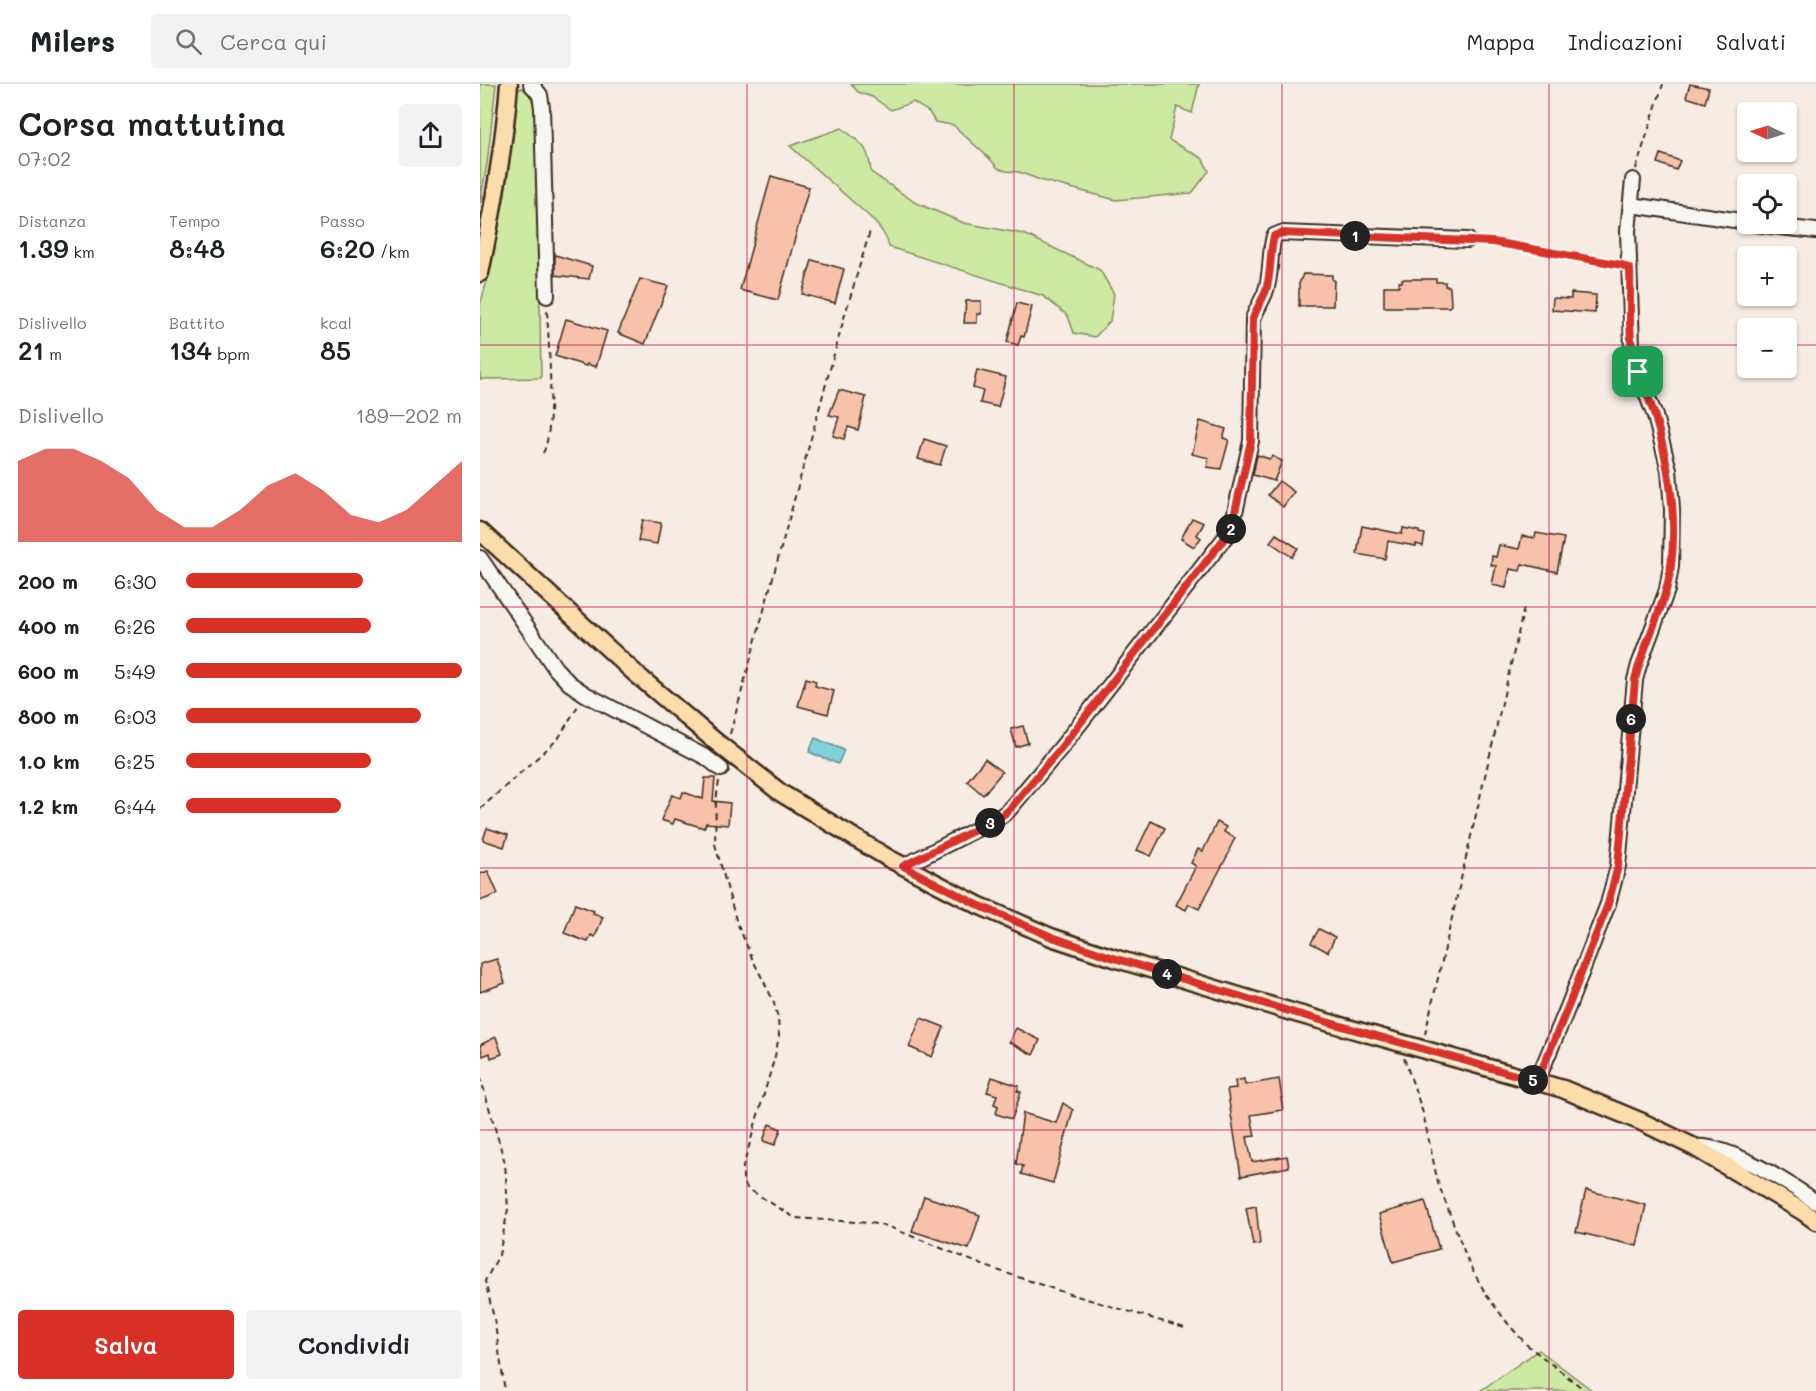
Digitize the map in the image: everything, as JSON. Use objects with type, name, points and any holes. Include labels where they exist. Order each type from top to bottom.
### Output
[{"type":"main road","points":[[480,273],[492,219],[501,161],[509,84]]},
{"type":"main road","points":[[480,531],[602,643],[721,746],[781,793],[903,866],[978,905],[1052,937],[1114,958],[1295,1013],[1563,1089],[1642,1122],[1694,1147],[1816,1221]]},
{"type":"street","points":[[539,86],[542,108],[547,296]]},
{"type":"street","points":[[1537,1081],[1608,904],[1618,866],[1635,680],[1667,590],[1671,566],[1672,510],[1669,470],[1655,416],[1638,372],[1632,346],[1628,231],[1633,180]]},
{"type":"street","points":[[1631,205],[1737,220]]},
{"type":"street","points":[[1797,229],[1816,231]]},
{"type":"street","points":[[903,866],[997,819],[1008,811],[1060,749],[1231,530],[1251,441],[1253,319],[1266,292],[1274,236],[1281,233],[1468,240]]},
{"type":"street","points":[[480,558],[555,668],[569,683],[585,694],[707,758],[721,769]]},
{"type":"street","points":[[1694,1147],[1706,1145],[1729,1154],[1784,1179],[1816,1202]]},
{"type":"path","points":[[1633,180],[1663,84]]},
{"type":"path","points":[[721,746],[729,734],[870,231]]},
{"type":"path","points":[[1468,240],[1505,244],[1622,265],[1630,269]]},
{"type":"path","points":[[543,453],[546,447],[549,414],[547,296]]},
{"type":"path","points":[[1422,1048],[1524,608]]},
{"type":"path","points":[[480,809],[558,739],[585,694]]},
{"type":"path","points":[[721,769],[716,801],[715,844],[736,920],[773,1000],[778,1018],[775,1056],[743,1167],[742,1180],[747,1188],[795,1218],[887,1226],[985,1266],[1188,1329]]},
{"type":"path","points":[[1398,1041],[1423,1113],[1438,1183],[1469,1264],[1487,1296],[1527,1345],[1586,1391]]},
{"type":"path","points":[[480,1076],[505,1164],[508,1209],[500,1255],[485,1281],[494,1318],[506,1391]]},
{"type":"green space","points":[[480,84],[496,84],[480,204]]},
{"type":"green space","points":[[851,84],[1199,84],[1192,113],[1177,107],[1169,140],[1202,158],[1209,171],[1192,193],[1116,200],[998,168],[953,125],[935,122],[929,112],[913,102],[891,110],[872,97],[858,92]]},
{"type":"green space","points":[[522,88],[530,95],[537,110],[541,378],[480,379],[480,305],[490,271],[512,144],[516,91]]},
{"type":"green space","points":[[842,128],[866,150],[871,172],[916,203],[964,223],[1024,234],[1100,270],[1114,294],[1110,321],[1095,337],[1074,333],[1068,316],[1043,296],[889,247],[885,235],[871,218],[790,146]]},
{"type":"green space","points":[[1539,1350],[1593,1391],[1480,1391]]},
{"type":"water","points":[[815,738],[844,750],[838,764],[809,752]]},
{"type":"building","points":[[1690,84],[1709,88],[1705,103],[1686,97]]},
{"type":"building","points":[[1661,154],[1680,161],[1676,170],[1658,163]]},
{"type":"building","points":[[771,176],[809,187],[778,300],[740,290]]},
{"type":"building","points":[[555,255],[592,266],[589,279],[555,275]]},
{"type":"building","points":[[812,260],[844,269],[835,303],[802,294]]},
{"type":"building","points":[[1303,274],[1332,275],[1332,280],[1334,280],[1333,306],[1299,306],[1299,284]]},
{"type":"building","points":[[640,279],[668,286],[645,344],[618,333]]},
{"type":"building","points":[[1402,279],[1436,279],[1436,282],[1445,282],[1445,286],[1450,288],[1451,305],[1449,307],[1384,307],[1384,286],[1399,286]]},
{"type":"building","points":[[1571,293],[1596,295],[1595,313],[1552,310],[1553,298],[1571,299]]},
{"type":"building","points":[[966,301],[981,301],[981,314],[977,314],[977,323],[964,323]]},
{"type":"building","points":[[1017,303],[1032,307],[1024,337],[1021,336],[1018,345],[1007,342]]},
{"type":"building","points":[[566,319],[607,331],[596,367],[555,356]]},
{"type":"building","points":[[977,370],[1006,377],[998,407],[980,403],[983,391],[973,388]]},
{"type":"building","points":[[839,390],[866,397],[858,430],[848,427],[844,439],[833,436],[839,417],[829,415]]},
{"type":"building","points":[[1200,421],[1226,429],[1223,438],[1229,440],[1221,469],[1207,467],[1209,458],[1192,454]]},
{"type":"building","points":[[924,439],[946,446],[940,465],[918,459]]},
{"type":"building","points":[[1257,455],[1270,459],[1272,456],[1282,461],[1274,481],[1253,475]]},
{"type":"building","points":[[1279,481],[1294,492],[1283,507],[1268,495]]},
{"type":"building","points":[[1192,518],[1204,523],[1197,535],[1201,538],[1194,547],[1181,539]]},
{"type":"building","points":[[642,520],[661,523],[657,544],[638,541]]},
{"type":"building","points":[[1362,526],[1402,534],[1403,528],[1419,531],[1425,534],[1423,546],[1388,541],[1385,559],[1357,554]]},
{"type":"building","points":[[1536,533],[1564,538],[1557,572],[1522,564],[1520,571],[1510,569],[1506,588],[1492,585],[1496,566],[1491,565],[1492,556],[1496,557],[1499,545],[1519,549],[1522,536],[1535,538]]},
{"type":"building","points":[[1276,534],[1298,548],[1292,557],[1270,542]]},
{"type":"building","points":[[806,678],[816,681],[815,686],[834,691],[828,714],[798,706]]},
{"type":"building","points":[[1023,726],[1028,743],[1016,747],[1011,729]]},
{"type":"building","points":[[985,759],[1002,772],[983,795],[967,781]]},
{"type":"building","points":[[705,778],[715,778],[713,801],[730,803],[728,825],[706,823],[704,828],[675,819],[673,824],[661,820],[672,795],[681,798],[683,792],[703,799]]},
{"type":"building","points":[[1151,821],[1165,828],[1151,856],[1137,850]]},
{"type":"building","points":[[1217,822],[1226,827],[1224,832],[1235,838],[1199,909],[1189,904],[1186,910],[1176,905],[1196,866],[1191,863],[1198,849],[1203,851]]},
{"type":"building","points":[[487,828],[508,835],[504,847],[483,840]]},
{"type":"building","points":[[488,871],[498,894],[480,901],[480,874]]},
{"type":"building","points":[[575,904],[603,917],[595,937],[591,935],[588,942],[564,933]]},
{"type":"building","points":[[1319,929],[1335,937],[1328,952],[1311,943]]},
{"type":"building","points":[[497,959],[505,983],[480,992],[480,964]]},
{"type":"building","points":[[921,1018],[944,1027],[932,1057],[909,1047]]},
{"type":"building","points":[[1016,1028],[1040,1040],[1033,1055],[1009,1042]]},
{"type":"building","points":[[496,1037],[502,1054],[491,1058],[490,1053],[483,1056],[480,1045]]},
{"type":"building","points":[[992,1077],[1019,1086],[1017,1091],[1021,1092],[1012,1119],[996,1114],[998,1106],[994,1104],[997,1095],[987,1092]]},
{"type":"building","points":[[1244,1079],[1245,1085],[1279,1079],[1283,1110],[1251,1115],[1255,1136],[1247,1137],[1252,1162],[1287,1156],[1289,1167],[1241,1176],[1227,1089],[1236,1088],[1235,1081]]},
{"type":"building","points":[[1063,1103],[1073,1110],[1053,1183],[1021,1174],[1023,1166],[1016,1164],[1023,1113],[1056,1123]]},
{"type":"building","points":[[769,1124],[781,1129],[775,1145],[763,1141]]},
{"type":"building","points":[[1586,1190],[1646,1205],[1637,1246],[1576,1232]]},
{"type":"building","points":[[924,1196],[980,1215],[969,1249],[912,1231]]},
{"type":"building","points":[[1425,1201],[1439,1249],[1393,1262],[1379,1214]]},
{"type":"building","points":[[1256,1206],[1260,1244],[1253,1245],[1246,1208]]},
{"type":"route","points":[[1281,233],[1493,242],[1622,265],[1630,269],[1632,346],[1638,372],[1655,416],[1669,470],[1672,510],[1671,566],[1667,590],[1635,680],[1618,866],[1608,904],[1537,1081],[1295,1013],[1052,937],[978,905],[903,866],[997,819],[1008,811],[1060,749],[1231,530],[1251,441],[1253,319],[1266,292],[1274,236],[1281,233]]}]
